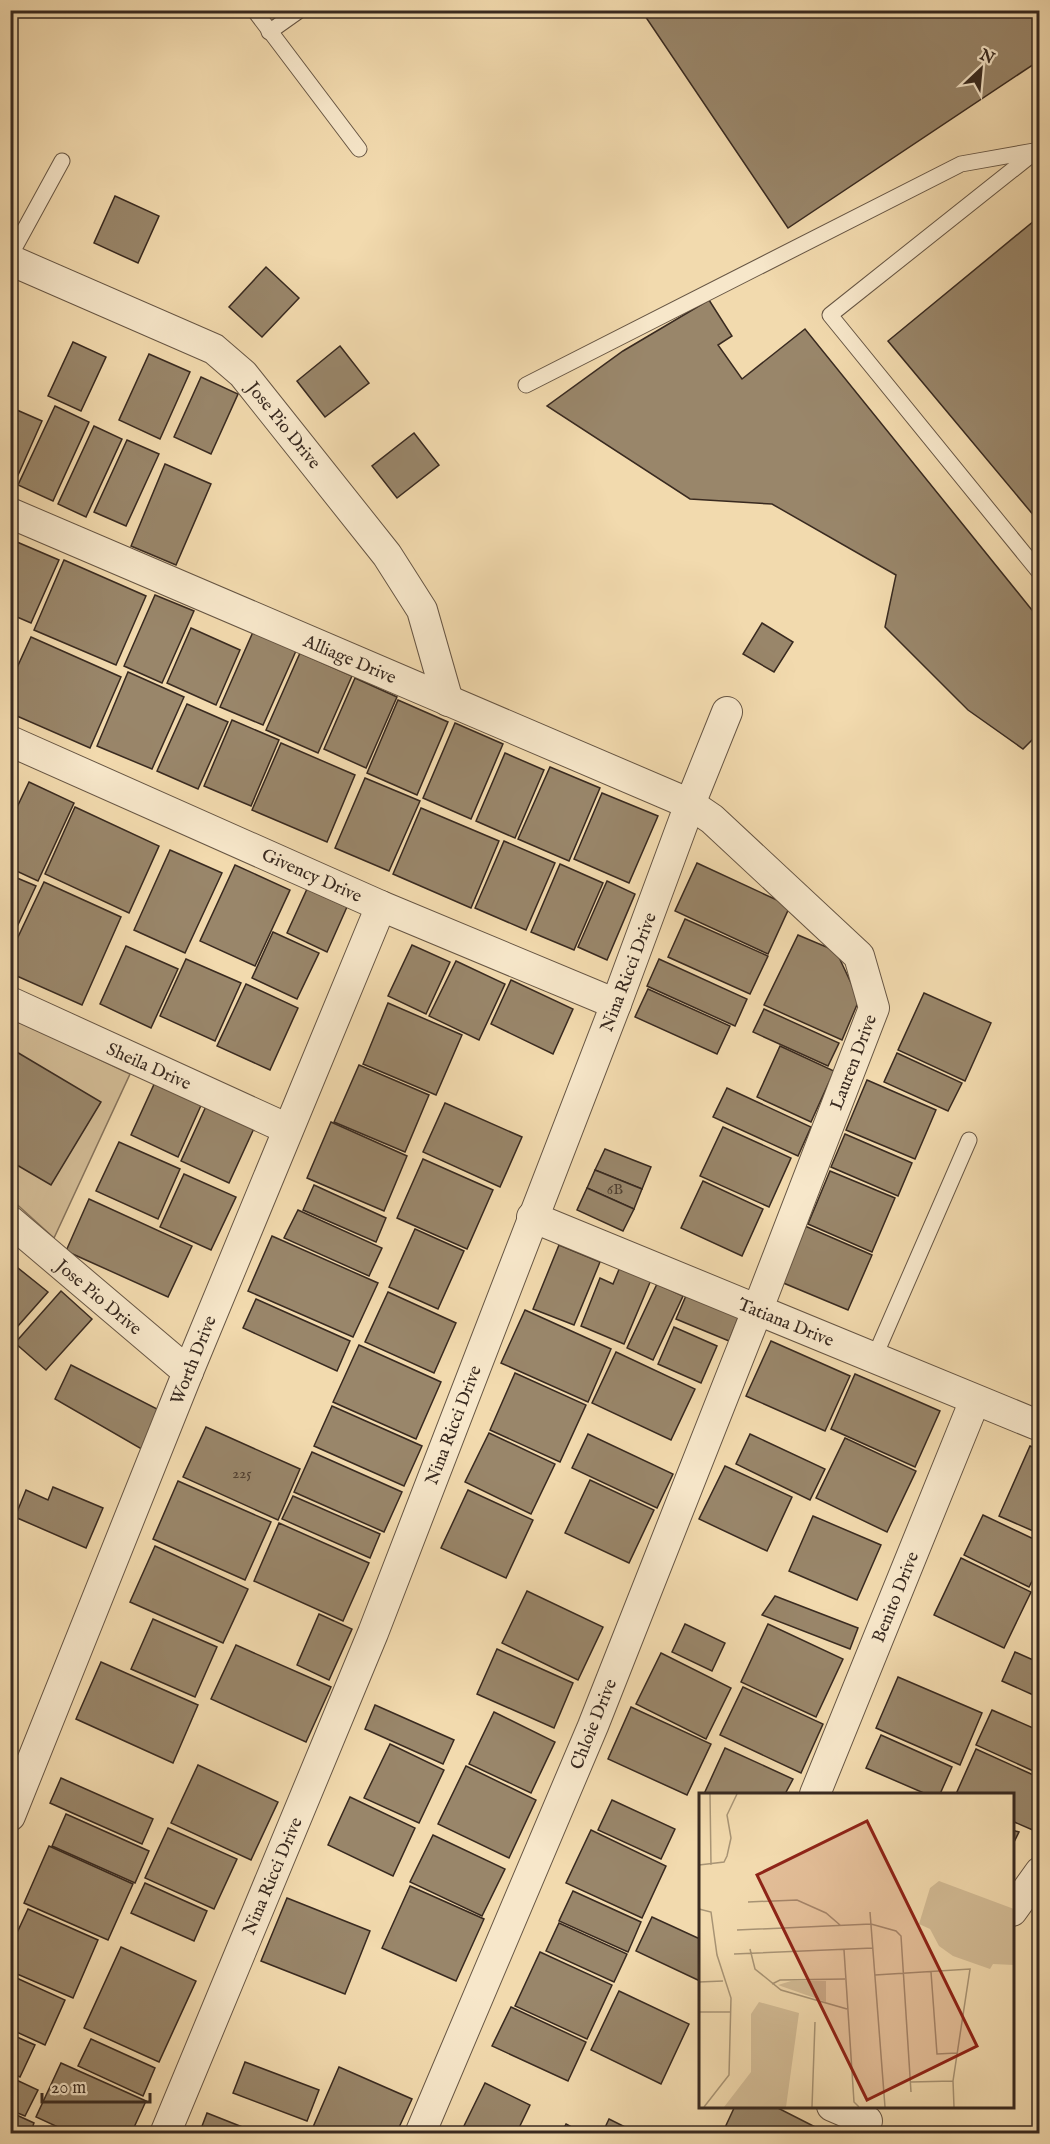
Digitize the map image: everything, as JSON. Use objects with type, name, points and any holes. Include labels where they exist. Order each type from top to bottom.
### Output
[{"type":"street","name":"Jose Pio Drive","points":[[10,258],[214,349],[243,374],[387,555],[422,610],[448,701]]},
{"type":"street","name":"Alliage Drive","points":[[10,513],[690,804]]},
{"type":"street","name":"Nina Ricci Drive","points":[[165,2133],[373,1633],[727,712]]},
{"type":"street","name":"Givency Drive","points":[[10,741],[381,906],[616,1004]]},
{"type":"street","name":"Lauren Drive","points":[[690,804],[712,819],[859,956],[874,1008],[757,1311]]},
{"type":"street","name":"Worth Drive","points":[[10,1816],[188,1372],[381,906]]},
{"type":"street","name":"Sheila Drive","points":[[10,1002],[288,1129]]},
{"type":"street","name":"Tatiana Drive","points":[[532,1217],[1040,1426]]},
{"type":"street","name":"Jose Pio Drive","points":[[10,1221],[188,1372]]},
{"type":"street","name":"Chloie Drive","points":[[420,2133],[593,1726],[757,1311]]},
{"type":"street","name":"Benito Drive","points":[[815,1793],[975,1400]]},
{"type":"street","points":[[1014,1908],[1040,1872]]},
{"type":"street","points":[[837,2108],[867,2120]]},
{"type":"lane","points":[[254,10],[359,149]]},
{"type":"lane","points":[[269,32],[300,10]]},
{"type":"lane","points":[[526,385],[961,164],[1038,149]]},
{"type":"lane","points":[[1038,149],[830,315],[1040,573]]},
{"type":"lane","points":[[10,258],[62,161]]},
{"type":"lane","points":[[874,1358],[969,1140]]},
{"type":"shaded area","points":[[10,1017],[130,1074],[54,1238],[11,1199]]},
{"type":"building","points":[[641,10],[1040,10],[1040,60],[788,228]]},
{"type":"building","points":[[115,196],[159,216],[138,263],[94,243]]},
{"type":"building","points":[[1040,216],[1040,523],[888,341]]},
{"type":"building","points":[[266,267],[299,298],[262,337],[229,307]]},
{"type":"building","points":[[709,300],[732,336],[718,345],[742,379],[805,329],[1040,620],[1040,732],[1023,749],[968,710],[885,627],[896,575],[772,504],[690,499],[547,406],[623,351]]},
{"type":"building","points":[[73,342],[106,357],[81,411],[48,396]]},
{"type":"building","points":[[340,346],[369,383],[325,417],[297,381]]},
{"type":"building","points":[[149,354],[190,372],[160,439],[119,420]]},
{"type":"building","points":[[201,377],[238,394],[211,454],[174,437]]},
{"type":"building","points":[[55,406],[89,422],[53,501],[18,485]]},
{"type":"building","points":[[10,407],[42,421],[11,491],[10,491]]},
{"type":"building","points":[[94,426],[122,439],[86,517],[58,504]]},
{"type":"building","points":[[414,433],[439,465],[397,498],[372,466]]},
{"type":"building","points":[[127,440],[159,454],[126,526],[94,512]]},
{"type":"building","points":[[165,464],[211,484],[176,565],[131,546]]},
{"type":"building","points":[[10,539],[59,560],[31,623],[10,614]]},
{"type":"building","points":[[64,560],[146,596],[116,665],[34,630]]},
{"type":"building","points":[[155,595],[194,611],[162,683],[124,666]]},
{"type":"building","points":[[762,623],[793,642],[774,672],[743,654]]},
{"type":"building","points":[[191,628],[240,650],[216,705],[167,683]]},
{"type":"building","points":[[253,632],[296,651],[263,725],[220,707]]},
{"type":"building","points":[[31,637],[121,677],[90,748],[10,713],[10,683]]},
{"type":"building","points":[[300,653],[352,676],[318,753],[266,730]]},
{"type":"building","points":[[128,672],[184,697],[152,769],[97,746]]},
{"type":"building","points":[[355,678],[397,697],[366,768],[324,749]]},
{"type":"building","points":[[398,700],[448,722],[417,795],[367,773]]},
{"type":"building","points":[[187,704],[228,722],[198,789],[157,771]]},
{"type":"building","points":[[232,720],[279,740],[251,806],[204,786]]},
{"type":"building","points":[[455,723],[503,744],[471,819],[423,798]]},
{"type":"building","points":[[281,743],[355,775],[327,842],[252,810]]},
{"type":"building","points":[[505,753],[544,770],[515,838],[476,821]]},
{"type":"building","points":[[550,767],[600,788],[569,861],[518,839]]},
{"type":"building","points":[[365,778],[420,801],[389,871],[335,848]]},
{"type":"building","points":[[29,782],[74,803],[38,881],[10,868],[10,822]]},
{"type":"building","points":[[602,793],[658,816],[629,883],[574,859]]},
{"type":"building","points":[[75,807],[159,846],[129,913],[45,874]]},
{"type":"building","points":[[421,808],[499,841],[471,908],[393,874]]},
{"type":"building","points":[[504,841],[555,863],[526,930],[475,908]]},
{"type":"building","points":[[170,850],[222,873],[185,953],[134,930]]},
{"type":"building","points":[[697,863],[790,906],[768,954],[675,911]]},
{"type":"building","points":[[560,864],[603,883],[574,950],[531,932]]},
{"type":"building","points":[[235,865],[290,890],[255,966],[200,941]]},
{"type":"building","points":[[10,875],[36,886],[10,942]]},
{"type":"building","points":[[607,881],[635,894],[607,960],[578,947]]},
{"type":"building","points":[[44,882],[121,917],[82,1005],[10,973],[10,954]]},
{"type":"building","points":[[307,889],[347,907],[327,952],[287,933]]},
{"type":"building","points":[[685,919],[768,956],[750,994],[668,957]]},
{"type":"building","points":[[273,932],[319,953],[297,999],[252,978]]},
{"type":"building","points":[[798,935],[836,951],[859,1000],[842,1040],[764,1005]]},
{"type":"building","points":[[412,945],[450,962],[426,1014],[388,996]]},
{"type":"building","points":[[126,946],[178,969],[151,1028],[100,1004]]},
{"type":"building","points":[[186,959],[241,983],[215,1041],[160,1016]]},
{"type":"building","points":[[659,959],[747,999],[735,1026],[647,986]]},
{"type":"building","points":[[456,961],[505,984],[479,1040],[429,1016]]},
{"type":"building","points":[[511,980],[573,1009],[553,1054],[491,1024]]},
{"type":"building","points":[[246,984],[298,1008],[270,1070],[217,1046]]},
{"type":"building","points":[[648,989],[730,1026],[717,1054],[635,1017]]},
{"type":"building","points":[[924,993],[991,1023],[965,1081],[898,1050]]},
{"type":"building","points":[[388,1003],[462,1035],[436,1095],[363,1064]]},
{"type":"building","points":[[764,1009],[839,1043],[828,1066],[753,1032]]},
{"type":"building","points":[[780,1046],[834,1071],[811,1122],[757,1097]]},
{"type":"building","points":[[10,1048],[101,1102],[51,1185],[10,1161]]},
{"type":"building","points":[[897,1053],[962,1083],[948,1111],[884,1082]]},
{"type":"building","points":[[359,1065],[429,1095],[405,1152],[334,1122]]},
{"type":"building","points":[[156,1080],[203,1101],[178,1157],[131,1135]]},
{"type":"building","points":[[867,1080],[936,1110],[915,1159],[846,1130]]},
{"type":"building","points":[[727,1088],[811,1127],[798,1156],[713,1117]]},
{"type":"building","points":[[208,1102],[256,1124],[229,1183],[181,1161]]},
{"type":"building","points":[[445,1103],[522,1137],[500,1187],[423,1152]]},
{"type":"building","points":[[331,1122],[407,1156],[384,1211],[307,1178]]},
{"type":"building","points":[[723,1127],[791,1158],[769,1207],[700,1176]]},
{"type":"building","points":[[845,1134],[912,1163],[898,1196],[831,1167]]},
{"type":"building","points":[[119,1142],[180,1169],[158,1219],[96,1191]]},
{"type":"building","points":[[605,1149],[651,1167],[642,1189],[595,1170]]},
{"type":"building","points":[[423,1159],[493,1190],[467,1249],[397,1218]]},
{"type":"building","points":[[595,1170],[642,1189],[634,1209],[587,1188]]},
{"type":"building","points":[[830,1171],[895,1198],[872,1252],[808,1224]]},
{"type":"building","points":[[184,1174],[236,1197],[211,1250],[160,1227]]},
{"type":"building","points":[[703,1181],[763,1209],[742,1256],[681,1228]]},
{"type":"building","points":[[314,1185],[386,1218],[376,1242],[303,1210]]},
{"type":"building","points":[[587,1188],[634,1209],[623,1231],[577,1210]]},
{"type":"building","points":[[89,1199],[192,1246],[168,1297],[66,1251]]},
{"type":"building","points":[[298,1210],[382,1248],[369,1276],[284,1238]]},
{"type":"building","points":[[805,1226],[872,1255],[848,1310],[781,1282]]},
{"type":"building","points":[[415,1229],[464,1251],[438,1309],[389,1287]]},
{"type":"building","points":[[272,1236],[378,1283],[353,1337],[248,1291]]},
{"type":"building","points":[[559,1245],[600,1262],[574,1325],[533,1309]]},
{"type":"building","points":[[620,1267],[651,1280],[624,1344],[581,1326],[600,1278],[613,1284]]},
{"type":"building","points":[[18,1268],[48,1292],[10,1335],[10,1277]]},
{"type":"building","points":[[657,1284],[683,1296],[653,1360],[627,1348]]},
{"type":"building","points":[[61,1291],[92,1319],[46,1370],[15,1343]]},
{"type":"building","points":[[688,1291],[740,1313],[729,1341],[676,1319]]},
{"type":"building","points":[[388,1292],[456,1323],[434,1373],[365,1342]]},
{"type":"building","points":[[256,1299],[350,1341],[337,1371],[243,1328]]},
{"type":"building","points":[[525,1310],[611,1349],[588,1402],[501,1363]]},
{"type":"building","points":[[674,1327],[717,1346],[701,1383],[658,1364]]},
{"type":"building","points":[[771,1341],[850,1376],[825,1431],[746,1396]]},
{"type":"building","points":[[359,1345],[441,1382],[416,1439],[333,1402]]},
{"type":"building","points":[[616,1352],[695,1389],[671,1440],[592,1403]]},
{"type":"building","points":[[71,1365],[163,1412],[145,1451],[55,1399]]},
{"type":"building","points":[[515,1373],[586,1405],[560,1462],[490,1430]]},
{"type":"building","points":[[855,1374],[940,1411],[915,1467],[831,1429]]},
{"type":"building","points":[[332,1406],[422,1446],[404,1486],[314,1446]]},
{"type":"building","points":[[206,1427],[300,1469],[278,1520],[183,1477]]},
{"type":"building","points":[[489,1433],[555,1464],[531,1514],[465,1482]]},
{"type":"building","points":[[588,1434],[673,1474],[657,1508],[572,1468]]},
{"type":"building","points":[[750,1434],[825,1469],[810,1500],[736,1464]]},
{"type":"building","points":[[845,1438],[916,1471],[887,1532],[816,1498]]},
{"type":"building","points":[[1030,1446],[1040,1450],[1040,1534],[999,1516]]},
{"type":"building","points":[[312,1452],[402,1492],[384,1532],[294,1492]]},
{"type":"building","points":[[725,1466],[792,1497],[767,1551],[699,1519]]},
{"type":"building","points":[[590,1480],[654,1510],[629,1563],[565,1533]]},
{"type":"building","points":[[178,1481],[271,1522],[245,1580],[153,1539]]},
{"type":"building","points":[[53,1487],[103,1508],[86,1548],[15,1517],[26,1490],[48,1500]]},
{"type":"building","points":[[468,1490],[533,1520],[506,1578],[441,1548]]},
{"type":"building","points":[[293,1496],[380,1534],[370,1558],[282,1519]]},
{"type":"building","points":[[983,1515],[1040,1542],[1040,1566],[1029,1587],[964,1555]]},
{"type":"building","points":[[813,1516],[881,1545],[857,1600],[789,1571]]},
{"type":"building","points":[[279,1523],[369,1563],[343,1621],[254,1581]]},
{"type":"building","points":[[155,1546],[248,1589],[223,1643],[130,1602]]},
{"type":"building","points":[[961,1558],[1031,1592],[1004,1648],[934,1615]]},
{"type":"building","points":[[527,1591],[603,1627],[578,1680],[502,1643]]},
{"type":"building","points":[[775,1596],[858,1628],[850,1649],[762,1615]]},
{"type":"building","points":[[319,1614],[352,1629],[329,1680],[297,1665]]},
{"type":"building","points":[[153,1619],[217,1647],[195,1697],[131,1669]]},
{"type":"building","points":[[685,1624],[725,1643],[712,1671],[672,1652]]},
{"type":"building","points":[[768,1624],[843,1659],[816,1717],[741,1682]]},
{"type":"building","points":[[236,1645],[331,1687],[306,1742],[211,1699]]},
{"type":"building","points":[[497,1649],[573,1683],[554,1728],[477,1694]]},
{"type":"building","points":[[1015,1652],[1040,1663],[1040,1698],[1002,1681]]},
{"type":"building","points":[[661,1653],[731,1688],[706,1739],[636,1704]]},
{"type":"building","points":[[101,1662],[198,1705],[173,1763],[76,1719]]},
{"type":"building","points":[[898,1677],[982,1713],[960,1765],[876,1728]]},
{"type":"building","points":[[743,1687],[823,1724],[801,1773],[720,1735]]},
{"type":"building","points":[[375,1705],[454,1740],[443,1764],[365,1729]]},
{"type":"building","points":[[631,1707],[711,1744],[687,1795],[608,1759]]},
{"type":"building","points":[[992,1710],[1040,1731],[1040,1774],[976,1745]]},
{"type":"building","points":[[494,1712],[555,1742],[531,1793],[469,1764]]},
{"type":"building","points":[[881,1735],[952,1767],[940,1793],[924,1793],[866,1768]]},
{"type":"building","points":[[390,1744],[444,1770],[419,1823],[364,1798]]},
{"type":"building","points":[[725,1748],[793,1779],[786,1793],[704,1793]]},
{"type":"building","points":[[976,1749],[1040,1778],[1040,1820],[1035,1831],[1014,1822],[1014,1793],[956,1793]]},
{"type":"building","points":[[198,1765],[278,1802],[251,1860],[171,1823]]},
{"type":"building","points":[[466,1766],[536,1800],[509,1858],[438,1824]]},
{"type":"building","points":[[61,1778],[153,1819],[142,1844],[50,1803]]},
{"type":"building","points":[[350,1797],[415,1828],[393,1876],[328,1845]]},
{"type":"building","points":[[612,1800],[675,1829],[661,1859],[598,1830]]},
{"type":"building","points":[[66,1814],[149,1851],[135,1883],[52,1846]]},
{"type":"building","points":[[168,1828],[237,1859],[214,1909],[145,1878]]},
{"type":"building","points":[[591,1830],[666,1866],[642,1918],[566,1883]]},
{"type":"building","points":[[1014,1831],[1019,1832],[1014,1842]]},
{"type":"building","points":[[433,1835],[505,1869],[482,1916],[410,1882]]},
{"type":"building","points":[[49,1846],[133,1884],[108,1940],[24,1903]]},
{"type":"building","points":[[145,1883],[207,1911],[194,1941],[131,1913]]},
{"type":"building","points":[[410,1886],[484,1919],[456,1981],[382,1948]]},
{"type":"building","points":[[573,1891],[641,1922],[628,1952],[559,1921]]},
{"type":"building","points":[[287,1898],[370,1931],[345,1994],[261,1961]]},
{"type":"building","points":[[28,1909],[98,1940],[73,1998],[10,1971],[10,1948]]},
{"type":"building","points":[[652,1917],[699,1939],[699,1981],[636,1951]]},
{"type":"building","points":[[559,1923],[627,1954],[614,1982],[546,1951]]},
{"type":"building","points":[[121,1947],[196,1981],[159,2062],[84,2028]]},
{"type":"building","points":[[540,1952],[612,1985],[587,2039],[515,2006]]},
{"type":"building","points":[[10,1975],[65,2000],[45,2045],[10,2029]]},
{"type":"building","points":[[619,1991],[689,2024],[661,2084],[591,2050]]},
{"type":"building","points":[[511,2007],[586,2042],[568,2081],[492,2046]]},
{"type":"building","points":[[10,2034],[35,2045],[20,2077],[10,2072]]},
{"type":"building","points":[[91,2039],[155,2068],[143,2096],[78,2066]]},
{"type":"building","points":[[245,2062],[319,2090],[307,2121],[233,2093]]},
{"type":"building","points":[[61,2063],[146,2101],[131,2134],[73,2134],[36,2117]]},
{"type":"building","points":[[339,2067],[412,2099],[396,2134],[310,2134]]},
{"type":"building","points":[[10,2077],[38,2090],[25,2116],[10,2110]]},
{"type":"building","points":[[485,2083],[530,2105],[516,2134],[460,2134]]},
{"type":"building","points":[[734,2108],[778,2108],[829,2134],[722,2134]]},
{"type":"building","points":[[10,2112],[34,2123],[30,2134],[10,2134]]},
{"type":"building","points":[[207,2113],[260,2134],[199,2134]]},
{"type":"building","points":[[609,2119],[639,2134],[602,2134]]},
{"type":"building","points":[[566,2124],[584,2134],[561,2134]]}]
